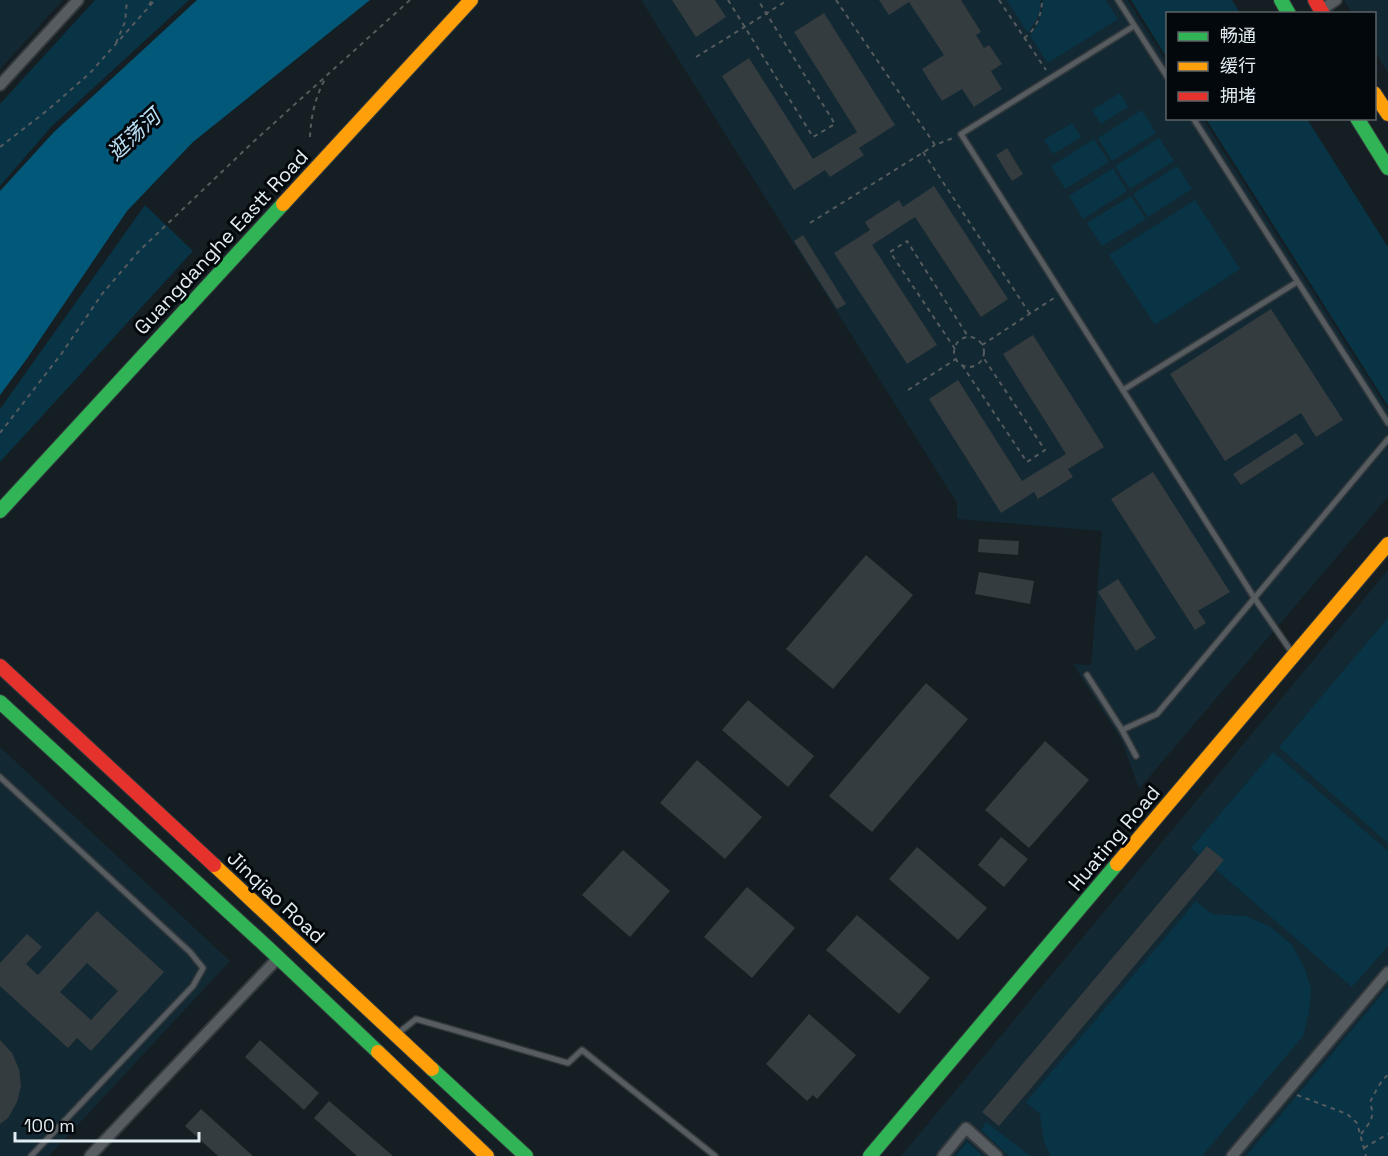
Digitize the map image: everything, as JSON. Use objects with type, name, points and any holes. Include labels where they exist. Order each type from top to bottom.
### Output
[{"type":"street","points":[[0,85],[78,0]]},
{"type":"street","name":"Guangdanghe Eastt Road","points":[[0,511],[471,0]]},
{"type":"street","points":[[1319,8],[1336,0]]},
{"type":"street","points":[[1376,96],[1388,114]]},
{"type":"street","points":[[1357,120],[1388,168]]},
{"type":"street","name":"Huating Road","points":[[870,1156],[1388,544]]},
{"type":"street","name":"Jinqiao Road","points":[[0,666],[526,1156]]},
{"type":"street","points":[[0,702],[278,958],[488,1156]]},
{"type":"street","points":[[90,1156],[278,958]]},
{"type":"street","points":[[1232,1156],[1388,972]]},
{"type":"street","points":[[943,1156],[966,1128],[997,1156]]},
{"type":"lane","points":[[1118,0],[1166,76]]},
{"type":"lane","points":[[1134,26],[961,134],[1254,599],[1294,656]]},
{"type":"lane","points":[[1194,120],[1388,423]]},
{"type":"lane","points":[[1123,390],[1297,282]]},
{"type":"lane","points":[[1122,730],[1157,714],[1388,439]]},
{"type":"lane","points":[[1087,675],[1136,756]]},
{"type":"lane","points":[[0,777],[190,952],[203,968],[193,986],[31,1156]]},
{"type":"lane","points":[[395,1035],[416,1019],[568,1063],[582,1050],[715,1156]]},
{"type":"path","points":[[115,45],[125,22],[127,0]]},
{"type":"path","points":[[0,147],[90,73],[154,0]]},
{"type":"path","points":[[0,433],[63,353],[102,294],[139,251],[410,0]]},
{"type":"path","points":[[728,0],[813,137],[835,124],[758,0]]},
{"type":"path","points":[[696,57],[788,0]]},
{"type":"path","points":[[836,0],[935,145]]},
{"type":"path","points":[[999,0],[1051,78]]},
{"type":"path","points":[[1024,38],[1029,35],[1039,18],[1042,0]]},
{"type":"path","points":[[310,137],[310,119],[317,94],[326,77]]},
{"type":"path","points":[[810,223],[935,145],[961,134]]},
{"type":"path","points":[[923,153],[1030,314]]},
{"type":"path","points":[[969,338],[907,241],[890,252],[955,349],[956,359],[1027,462],[1045,450],[983,357]]},
{"type":"path","points":[[982,345],[1062,294]]},
{"type":"path","points":[[955,349],[958,342],[969,338],[982,345],[983,357],[978,364],[973,367],[962,366]]},
{"type":"path","points":[[908,390],[956,359]]},
{"type":"path","points":[[1360,1135],[1370,1121],[1373,1112],[1370,1102],[1388,1075]]},
{"type":"path","points":[[1297,1095],[1347,1114],[1357,1123],[1366,1156]]},
{"type":"path","points":[[1364,1148],[1388,1134]]},
{"type":"shaded area","points":[[0,0],[63,0],[0,69]]},
{"type":"shaded area","points":[[95,0],[189,0],[51,127],[0,186],[0,104]]},
{"type":"shaded area","points":[[641,0],[1128,0],[1166,61],[1166,120],[1204,120],[1388,410],[1388,497],[1139,789],[1122,741],[1073,664],[1091,665],[1102,531],[957,519],[957,503]]},
{"type":"shaded area","points":[[1007,0],[1040,0],[1040,13],[1028,33]]},
{"type":"shaded area","points":[[1043,0],[1105,0],[1118,19],[1048,63],[1030,36],[1040,19]]},
{"type":"shaded area","points":[[1131,0],[1232,0],[1239,12],[1166,12],[1166,56]]},
{"type":"shaded area","points":[[1344,0],[1388,0],[1388,73],[1376,53],[1376,12],[1351,12]]},
{"type":"shaded area","points":[[1120,93],[1128,107],[1101,124],[1092,110]]},
{"type":"shaded area","points":[[1142,110],[1156,133],[1112,161],[1098,138]]},
{"type":"shaded area","points":[[1207,120],[1308,120],[1388,247],[1388,406]]},
{"type":"shaded area","points":[[1072,123],[1081,137],[1053,154],[1044,140]]},
{"type":"shaded area","points":[[1159,138],[1174,161],[1130,189],[1115,166]]},
{"type":"shaded area","points":[[1094,139],[1109,162],[1065,189],[1051,166]]},
{"type":"shaded area","points":[[1177,166],[1192,189],[1148,217],[1133,194]]},
{"type":"shaded area","points":[[1113,168],[1127,191],[1083,219],[1069,196]]},
{"type":"shaded area","points":[[1131,196],[1146,219],[1102,246],[1087,223]]},
{"type":"shaded area","points":[[1195,200],[1240,269],[1155,325],[1109,255]]},
{"type":"shaded area","points":[[145,205],[193,251],[0,462],[0,409]]},
{"type":"shaded area","points":[[1388,570],[1388,1156],[901,1156]]},
{"type":"shaded area","points":[[1388,618],[1388,843],[1279,747]]},
{"type":"shaded area","points":[[0,747],[230,961],[49,1156],[0,1156]]},
{"type":"shaded area","points":[[1273,752],[1388,851],[1388,946],[1352,987],[1191,848]]},
{"type":"shaded area","points":[[1196,901],[1212,914],[1246,916],[1271,927],[1292,945],[1305,969],[1311,989],[1309,1012],[1303,1036],[1202,1156],[1051,1156],[1044,1142],[1040,1114],[1026,1102]]},
{"type":"shaded area","points":[[1388,987],[1388,1156],[1246,1156]]},
{"type":"shaded area","points":[[986,1122],[1030,1156],[1009,1156],[981,1130]]},
{"type":"shaded area","points":[[967,1142],[983,1156],[956,1156]]},
{"type":"water","name":"逛荡河","points":[[197,0],[370,0],[193,142],[127,211],[0,395],[0,191],[54,132]]},
{"type":"building","points":[[672,0],[715,0],[726,17],[696,37]]},
{"type":"building","points":[[879,0],[961,0],[981,32],[976,35],[984,48],[989,45],[1002,64],[991,71],[1002,89],[974,107],[962,89],[942,101],[922,69],[944,55],[909,2],[889,15]]},
{"type":"building","points":[[824,13],[895,125],[859,148],[864,155],[830,177],[825,170],[794,190],[722,76],[749,58],[813,159],[857,132],[794,32]]},
{"type":"building","points":[[1007,148],[1023,174],[1012,181],[996,155]]},
{"type":"building","points":[[934,186],[1008,299],[981,317],[915,217],[872,245],[937,345],[907,364],[834,253],[870,230],[865,222],[899,200],[903,207]]},
{"type":"building","points":[[803,235],[846,304],[837,309],[794,241]]},
{"type":"building","points":[[1271,309],[1343,420],[1316,437],[1301,413],[1225,461],[1170,374]]},
{"type":"building","points":[[1033,335],[1104,447],[1068,469],[1073,477],[1038,499],[1034,492],[1001,513],[929,399],[958,380],[1022,481],[1066,454],[1003,354]]},
{"type":"building","points":[[1296,433],[1304,444],[1241,485],[1233,474]]},
{"type":"building","points":[[1153,472],[1230,592],[1198,611],[1206,623],[1195,630],[1111,499]]},
{"type":"building","points":[[979,539],[1019,541],[1018,555],[978,552]]},
{"type":"building","points":[[866,555],[913,595],[833,689],[786,649]]},
{"type":"building","points":[[979,572],[1034,581],[1030,604],[975,594]]},
{"type":"building","points":[[1118,579],[1156,638],[1136,651],[1098,592]]},
{"type":"building","points":[[926,683],[968,719],[872,832],[829,796]]},
{"type":"building","points":[[748,700],[814,756],[788,787],[722,730]]},
{"type":"building","points":[[1045,741],[1089,780],[1029,848],[985,810]]},
{"type":"building","points":[[697,760],[762,817],[725,859],[660,803]]},
{"type":"building","points":[[1001,837],[1028,859],[1004,887],[978,865]]},
{"type":"building","points":[[1207,846],[1224,860],[999,1126],[982,1112]]},
{"type":"building","points":[[917,847],[987,908],[958,940],[889,879]]},
{"type":"building","points":[[623,850],[670,891],[630,937],[582,895]]},
{"type":"building","points":[[747,887],[795,928],[752,978],[704,937]]},
{"type":"building","points":[[97,911],[164,972],[91,1051],[77,1038],[68,1048],[0,986],[0,963],[27,934],[42,947],[26,964],[38,975]],"holes":[[[87,963],[118,991],[91,1020],[60,992]]]},
{"type":"building","points":[[857,915],[930,978],[899,1014],[826,950]]},
{"type":"building","points":[[809,1014],[856,1055],[817,1099],[813,1095],[807,1101],[766,1064]]},
{"type":"building","points":[[0,1040],[12,1053],[19,1069],[21,1086],[17,1102],[8,1118],[0,1124]]},
{"type":"building","points":[[260,1040],[319,1093],[304,1110],[245,1057]]},
{"type":"building","points":[[329,1101],[393,1156],[357,1156],[314,1118]]},
{"type":"building","points":[[201,1109],[253,1156],[218,1156],[185,1126]]},
{"type":"traffic: fast","points":[[1281,0],[1288,12]]},
{"type":"traffic: fast","points":[[1358,120],[1388,168]]},
{"type":"traffic: fast","points":[[0,511],[283,204]]},
{"type":"traffic: fast","points":[[0,702],[378,1052]]},
{"type":"traffic: fast","points":[[870,1156],[1117,864]]},
{"type":"traffic: fast","points":[[432,1069],[526,1156]]},
{"type":"traffic: slow","points":[[283,204],[471,0]]},
{"type":"traffic: slow","points":[[1376,96],[1388,114]]},
{"type":"traffic: slow","points":[[1117,864],[1388,544]]},
{"type":"traffic: slow","points":[[214,865],[432,1069]]},
{"type":"traffic: slow","points":[[378,1052],[487,1156]]},
{"type":"traffic: jam","points":[[1315,0],[1322,12]]},
{"type":"traffic: jam","points":[[0,666],[214,865]]}]
